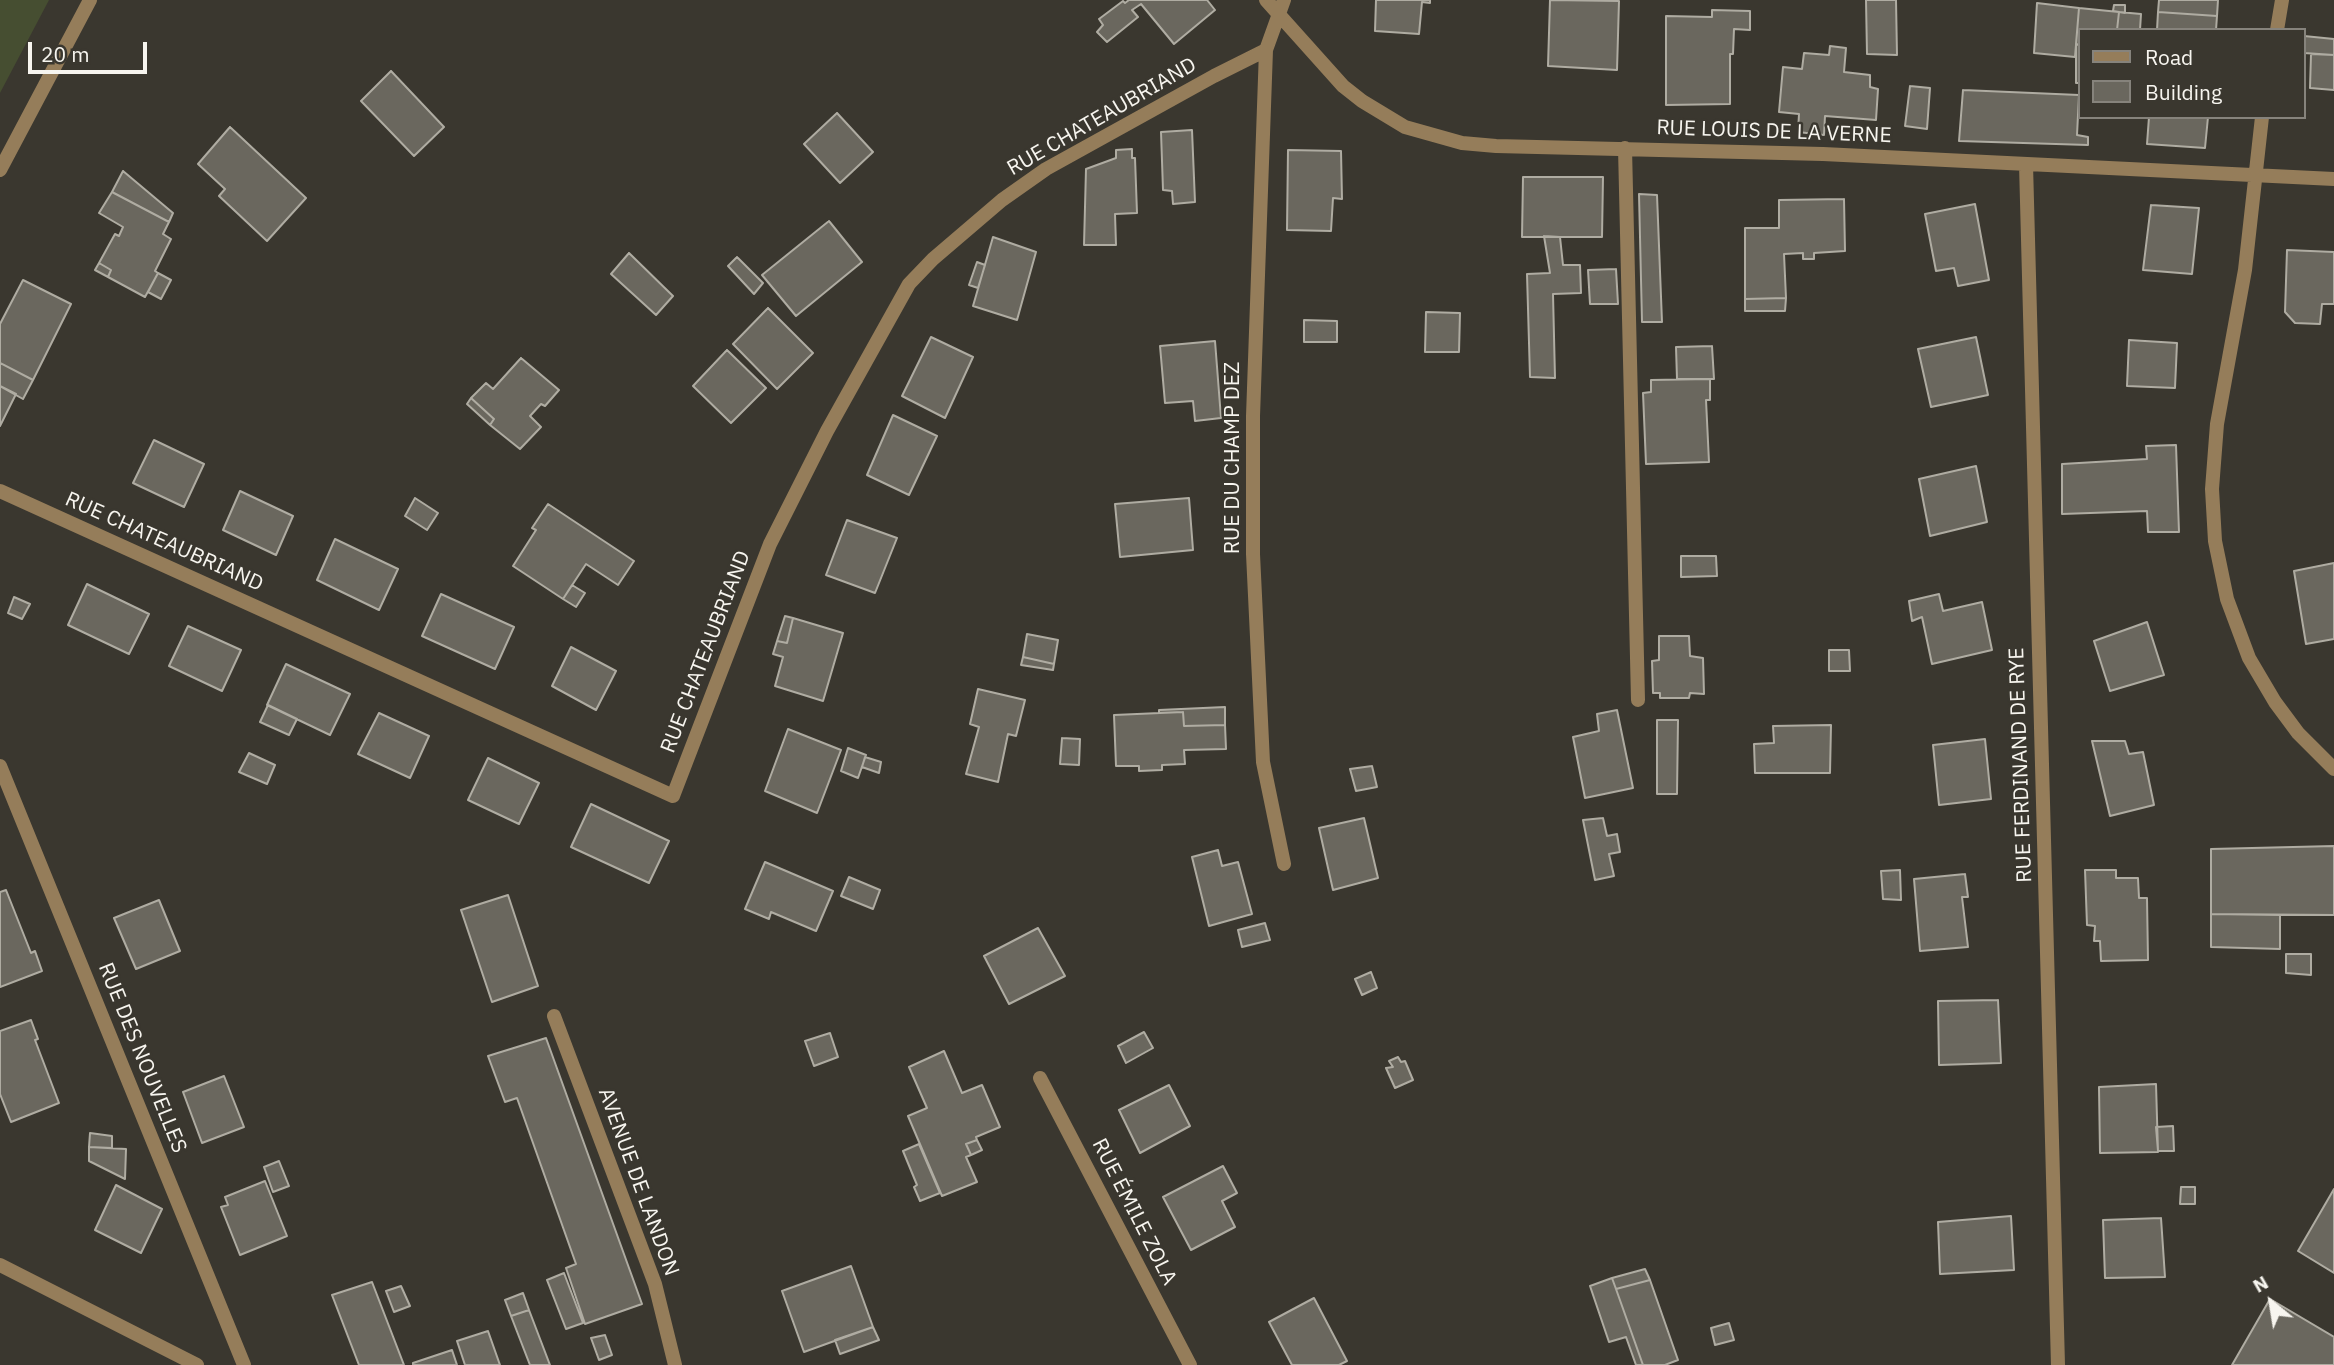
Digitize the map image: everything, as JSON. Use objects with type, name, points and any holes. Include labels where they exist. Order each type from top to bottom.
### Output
[{"type":"street","points":[[0,170],[90,0]]},
{"type":"street","name":"RUE LOUIS DE LA VERNE","points":[[1266,0],[1343,86],[1382,115],[1405,127],[1441,138],[1484,145],[1823,154],[2334,179]]},
{"type":"street","points":[[1266,50],[1284,0]]},
{"type":"street","points":[[2277,28],[2282,0]]},
{"type":"street","name":"RUE CHATEAUBRIAND","points":[[0,491],[673,796],[770,544],[827,431],[909,284],[933,258],[1002,200],[1046,169],[1266,50]]},
{"type":"street","name":"RUE DU CHAMP DEZ","points":[[1266,50],[1253,416],[1253,554],[1263,762],[1284,864]]},
{"type":"street","points":[[2262,119],[2245,270],[2217,424],[2212,489],[2215,541],[2227,599],[2249,658],[2274,702],[2298,733],[2334,769]]},
{"type":"street","points":[[1625,148],[1638,700]]},
{"type":"street","name":"RUE FERDINAND DE RYE","points":[[2026,164],[2058,1365]]},
{"type":"street","name":"RUE DES NOUVELLES","points":[[0,766],[244,1365]]},
{"type":"street","name":"AVENUE DE LANDON","points":[[554,1016],[655,1284],[675,1365]]},
{"type":"street","name":"RUE ÉMILE ZOLA","points":[[1041,1078],[1190,1365]]},
{"type":"street","points":[[0,1265],[197,1365]]},
{"type":"green space","points":[[0,0],[49,0],[0,93]]},
{"type":"building","points":[[1129,0],[1207,0],[1215,10],[1174,44],[1141,4],[1132,10],[1138,17],[1107,42],[1097,32],[1103,25],[1099,19],[1123,1],[1125,3]]},
{"type":"building","points":[[1376,0],[1430,0],[1430,3],[1422,2],[1419,34],[1375,31]]},
{"type":"building","points":[[1550,0],[1619,1],[1617,70],[1548,66]]},
{"type":"building","points":[[1866,0],[1896,0],[1897,55],[1867,54]]},
{"type":"building","points":[[2159,0],[2218,0],[2217,16],[2158,12]]},
{"type":"building","points":[[2037,3],[2079,8],[2075,57],[2034,53]]},
{"type":"building","points":[[2114,5],[2125,5],[2125,13],[2113,11]]},
{"type":"building","points":[[2079,8],[2119,12],[2117,28],[2078,28],[2076,44]]},
{"type":"building","points":[[1712,10],[1750,11],[1750,30],[1734,29],[1733,54],[1730,54],[1730,104],[1666,105],[1666,16],[1712,17]]},
{"type":"building","points":[[2119,12],[2141,14],[2140,28],[2117,28]]},
{"type":"building","points":[[2158,12],[2217,16],[2216,28],[2157,28]]},
{"type":"building","points":[[2306,36],[2334,39],[2334,55],[2306,53]]},
{"type":"building","points":[[2076,44],[2078,83],[2076,83]]},
{"type":"building","points":[[1830,46],[1846,48],[1844,72],[1870,75],[1870,87],[1878,89],[1876,120],[1825,116],[1824,135],[1798,132],[1799,114],[1779,112],[1783,67],[1802,69],[1804,53],[1829,55]]},
{"type":"building","points":[[2311,54],[2334,55],[2334,90],[2310,88]]},
{"type":"building","points":[[391,71],[444,127],[414,156],[361,101]]},
{"type":"building","points":[[1910,86],[1930,88],[1927,129],[1905,126]]},
{"type":"building","points":[[1963,90],[2078,95],[2077,135],[2088,137],[2088,145],[1959,141]]},
{"type":"building","points":[[837,113],[873,152],[840,183],[804,144]]},
{"type":"building","points":[[2149,119],[2208,119],[2205,148],[2147,144]]},
{"type":"building","points":[[230,127],[306,198],[267,241],[219,196],[225,189],[198,164]]},
{"type":"building","points":[[1192,130],[1195,202],[1173,204],[1172,191],[1163,190],[1161,132]]},
{"type":"building","points":[[1132,149],[1132,158],[1135,158],[1137,213],[1115,214],[1116,245],[1084,245],[1086,169],[1116,158],[1116,150]]},
{"type":"building","points":[[1288,150],[1341,151],[1342,199],[1333,198],[1331,231],[1287,230]]},
{"type":"building","points":[[123,171],[173,213],[169,222],[112,192]]},
{"type":"building","points":[[1523,177],[1603,177],[1602,237],[1522,237]]},
{"type":"building","points":[[112,192],[169,222],[163,234],[171,239],[145,297],[108,277],[111,270],[99,263],[115,234],[119,236],[123,227],[99,213]]},
{"type":"building","points":[[1639,194],[1657,195],[1662,322],[1642,322]]},
{"type":"building","points":[[1844,199],[1845,251],[1814,253],[1814,259],[1803,259],[1803,253],[1784,254],[1786,298],[1745,299],[1745,228],[1779,228],[1779,200]]},
{"type":"building","points":[[1975,204],[1989,280],[1958,286],[1954,268],[1936,271],[1925,214]]},
{"type":"building","points":[[2151,205],[2199,208],[2192,274],[2143,270]]},
{"type":"building","points":[[829,221],[862,262],[796,316],[762,275]]},
{"type":"building","points":[[1544,236],[1560,237],[1563,265],[1580,265],[1581,293],[1553,294],[1555,378],[1530,377],[1527,274],[1550,273]]},
{"type":"building","points":[[993,237],[1036,252],[1017,320],[973,306]]},
{"type":"building","points":[[2287,250],[2334,252],[2334,304],[2322,304],[2320,324],[2295,323],[2285,312]]},
{"type":"building","points":[[629,253],[673,296],[656,315],[611,274]]},
{"type":"building","points":[[737,257],[763,283],[754,294],[728,266]]},
{"type":"building","points":[[977,262],[985,265],[978,288],[969,285]]},
{"type":"building","points":[[99,263],[111,270],[108,277],[95,270]]},
{"type":"building","points":[[1616,269],[1618,304],[1590,304],[1588,270]]},
{"type":"building","points":[[158,273],[171,280],[161,299],[148,292]]},
{"type":"building","points":[[23,280],[71,304],[33,380],[0,363],[0,324]]},
{"type":"building","points":[[1786,298],[1785,311],[1745,311],[1745,299]]},
{"type":"building","points":[[768,308],[813,353],[777,389],[733,344]]},
{"type":"building","points":[[1426,312],[1460,313],[1459,352],[1425,352]]},
{"type":"building","points":[[1304,320],[1337,321],[1337,342],[1304,342]]},
{"type":"building","points":[[931,337],[973,357],[945,418],[902,396]]},
{"type":"building","points":[[1976,337],[1988,395],[1931,407],[1918,349]]},
{"type":"building","points":[[2129,340],[2177,343],[2175,388],[2127,386]]},
{"type":"building","points":[[1215,341],[1221,418],[1195,421],[1193,401],[1165,403],[1160,346]]},
{"type":"building","points":[[1712,346],[1714,379],[1677,379],[1676,347]]},
{"type":"building","points":[[727,350],[766,388],[731,423],[693,386]]},
{"type":"building","points":[[521,358],[559,390],[545,406],[541,404],[530,416],[541,427],[520,449],[490,425],[494,419],[471,398],[486,383],[493,389]]},
{"type":"building","points":[[0,363],[33,380],[23,399],[0,386]]},
{"type":"building","points":[[1710,379],[1710,400],[1706,400],[1709,462],[1646,464],[1643,393],[1651,392],[1651,380]]},
{"type":"building","points":[[0,386],[16,394],[0,426]]},
{"type":"building","points":[[471,398],[494,419],[490,425],[467,404]]},
{"type":"building","points":[[893,415],[937,436],[909,495],[867,475]]},
{"type":"building","points":[[154,440],[204,464],[184,507],[133,483]]},
{"type":"building","points":[[2176,445],[2179,532],[2148,532],[2147,511],[2062,514],[2062,464],[2147,459],[2146,446]]},
{"type":"building","points":[[1976,466],[1987,522],[1930,536],[1919,479]]},
{"type":"building","points":[[240,491],[293,516],[276,555],[223,530]]},
{"type":"building","points":[[415,498],[438,513],[427,530],[405,516]]},
{"type":"building","points":[[1189,498],[1193,550],[1120,557],[1115,504]]},
{"type":"building","points":[[548,504],[634,561],[618,585],[586,564],[563,599],[513,566],[536,530],[532,528]]},
{"type":"building","points":[[847,520],[897,538],[875,593],[826,575]]},
{"type":"building","points":[[335,539],[398,569],[379,610],[317,580]]},
{"type":"building","points":[[1681,556],[1716,556],[1717,576],[1681,577]]},
{"type":"building","points":[[2334,563],[2334,639],[2306,644],[2294,571]]},
{"type":"building","points":[[87,584],[149,614],[129,654],[68,625]]},
{"type":"building","points":[[572,585],[585,593],[576,607],[563,599]]},
{"type":"building","points":[[441,594],[514,627],[495,669],[422,636]]},
{"type":"building","points":[[1939,594],[1943,611],[1982,602],[1992,650],[1932,664],[1922,617],[1912,621],[1909,601]]},
{"type":"building","points":[[14,597],[30,604],[22,619],[8,613]]},
{"type":"building","points":[[785,616],[793,618],[787,643],[777,641]]},
{"type":"building","points":[[793,618],[843,633],[823,701],[775,686],[783,657],[773,654],[777,641],[787,643]]},
{"type":"building","points":[[2147,622],[2164,675],[2110,691],[2094,641]]},
{"type":"building","points":[[188,626],[241,650],[222,691],[169,666]]},
{"type":"building","points":[[1027,634],[1058,640],[1054,664],[1023,657]]},
{"type":"building","points":[[1659,636],[1689,636],[1690,656],[1703,658],[1704,694],[1690,693],[1689,698],[1660,698],[1660,693],[1653,693],[1652,661],[1659,660]]},
{"type":"building","points":[[571,647],[616,671],[596,710],[552,686]]},
{"type":"building","points":[[1829,650],[1849,650],[1850,671],[1829,671]]},
{"type":"building","points":[[1023,657],[1054,664],[1053,670],[1021,665]]},
{"type":"building","points":[[286,664],[350,694],[330,735],[267,705]]},
{"type":"building","points":[[978,689],[1025,700],[1016,736],[1008,734],[998,782],[966,774],[979,727],[970,724]]},
{"type":"building","points":[[268,705],[297,719],[289,735],[260,722]]},
{"type":"building","points":[[1225,707],[1225,725],[1184,726],[1183,712],[1159,713],[1159,710]]},
{"type":"building","points":[[1617,710],[1633,788],[1585,798],[1573,737],[1599,731],[1597,714]]},
{"type":"building","points":[[1183,712],[1184,726],[1225,725],[1226,749],[1184,750],[1185,764],[1162,765],[1162,770],[1139,771],[1139,766],[1116,766],[1114,715]]},
{"type":"building","points":[[379,713],[429,736],[410,778],[358,754]]},
{"type":"building","points":[[1657,720],[1678,720],[1677,794],[1657,794]]},
{"type":"building","points":[[1831,725],[1830,773],[1755,773],[1754,744],[1774,743],[1773,726]]},
{"type":"building","points":[[788,729],[841,750],[817,813],[765,791]]},
{"type":"building","points":[[1062,738],[1080,739],[1079,765],[1060,764]]},
{"type":"building","points":[[1985,739],[1991,799],[1939,805],[1933,745]]},
{"type":"building","points":[[2092,741],[2125,741],[2129,754],[2143,752],[2154,805],[2110,816]]},
{"type":"building","points":[[848,748],[866,755],[858,778],[841,771]]},
{"type":"building","points":[[249,753],[275,765],[267,784],[239,772]]},
{"type":"building","points":[[865,757],[881,762],[879,773],[862,767]]},
{"type":"building","points":[[488,758],[539,783],[519,824],[468,800]]},
{"type":"building","points":[[1372,766],[1377,787],[1356,791],[1350,769]]},
{"type":"building","points":[[591,804],[669,841],[649,883],[571,847]]},
{"type":"building","points":[[1364,818],[1378,878],[1333,890],[1319,828]]},
{"type":"building","points":[[1603,818],[1607,836],[1617,834],[1620,852],[1609,854],[1614,876],[1595,880],[1583,820]]},
{"type":"building","points":[[2334,846],[2334,915],[2211,914],[2211,849]]},
{"type":"building","points":[[1218,850],[1222,866],[1238,862],[1252,914],[1209,926],[1192,857]]},
{"type":"building","points":[[765,862],[833,891],[816,931],[771,912],[769,919],[745,909]]},
{"type":"building","points":[[1900,870],[1901,900],[1883,899],[1881,871]]},
{"type":"building","points":[[2085,870],[2116,870],[2116,878],[2138,878],[2139,898],[2147,898],[2148,960],[2101,961],[2100,941],[2094,941],[2095,926],[2087,925]]},
{"type":"building","points":[[1965,874],[1968,897],[1962,897],[1968,947],[1920,951],[1914,879]]},
{"type":"building","points":[[849,877],[880,890],[873,909],[841,896]]},
{"type":"building","points":[[6,890],[31,953],[35,951],[42,971],[0,987],[0,892]]},
{"type":"building","points":[[508,895],[538,986],[492,1002],[461,910]]},
{"type":"building","points":[[159,900],[180,951],[136,969],[114,918]]},
{"type":"building","points":[[2211,914],[2280,915],[2280,949],[2211,947]]},
{"type":"building","points":[[1265,923],[1270,940],[1242,947],[1238,930]]},
{"type":"building","points":[[1038,928],[1065,976],[1009,1004],[984,956]]},
{"type":"building","points":[[2286,954],[2311,954],[2311,975],[2286,973]]},
{"type":"building","points":[[1371,972],[1377,988],[1362,995],[1355,979]]},
{"type":"building","points":[[1998,1000],[2001,1063],[1939,1065],[1938,1001]]},
{"type":"building","points":[[31,1020],[38,1039],[35,1040],[59,1103],[11,1122],[0,1094],[0,1031]]},
{"type":"building","points":[[1144,1032],[1153,1048],[1126,1063],[1118,1046]]},
{"type":"building","points":[[830,1033],[838,1057],[814,1066],[805,1041]]},
{"type":"building","points":[[546,1038],[642,1304],[585,1324],[566,1268],[576,1264],[517,1098],[505,1102],[488,1056]]},
{"type":"building","points":[[944,1051],[962,1093],[982,1085],[1000,1127],[966,1144],[971,1155],[966,1157],[977,1182],[942,1196],[908,1116],[927,1108],[909,1067]]},
{"type":"building","points":[[1398,1057],[1401,1062],[1405,1061],[1413,1080],[1395,1088],[1386,1068],[1393,1067],[1389,1061]]},
{"type":"building","points":[[224,1076],[244,1127],[202,1143],[183,1092]]},
{"type":"building","points":[[2156,1084],[2158,1152],[2100,1153],[2099,1087]]},
{"type":"building","points":[[1169,1085],[1190,1126],[1140,1153],[1119,1110]]},
{"type":"building","points":[[2173,1126],[2174,1151],[2158,1151],[2156,1127]]},
{"type":"building","points":[[90,1133],[112,1136],[112,1148],[89,1147]]},
{"type":"building","points":[[977,1140],[982,1150],[971,1155],[966,1144]]},
{"type":"building","points":[[919,1144],[940,1193],[920,1201],[914,1187],[917,1185],[903,1151]]},
{"type":"building","points":[[89,1147],[126,1149],[125,1179],[89,1161]]},
{"type":"building","points":[[279,1161],[289,1186],[273,1192],[264,1167]]},
{"type":"building","points":[[1223,1166],[1237,1193],[1222,1201],[1235,1227],[1191,1250],[1163,1197]]},
{"type":"building","points":[[265,1181],[287,1236],[240,1255],[221,1207],[228,1205],[225,1197]]},
{"type":"building","points":[[116,1185],[162,1209],[141,1253],[95,1230]]},
{"type":"building","points":[[2181,1187],[2195,1187],[2195,1204],[2180,1204]]},
{"type":"building","points":[[2334,1189],[2334,1273],[2298,1251]]},
{"type":"building","points":[[2011,1216],[2014,1270],[1940,1274],[1938,1222]]},
{"type":"building","points":[[2161,1218],[2165,1277],[2105,1278],[2103,1220]]},
{"type":"building","points":[[851,1266],[873,1327],[804,1352],[782,1291]]},
{"type":"building","points":[[1645,1269],[1650,1280],[1616,1289],[1612,1278]]},
{"type":"building","points":[[564,1273],[583,1323],[566,1329],[547,1280]]},
{"type":"building","points":[[1612,1278],[1643,1365],[1636,1365],[1626,1337],[1609,1342],[1590,1286]]},
{"type":"building","points":[[1650,1280],[1678,1360],[1665,1365],[1643,1365],[1616,1289]]},
{"type":"building","points":[[372,1282],[404,1365],[359,1365],[332,1295]]},
{"type":"building","points":[[401,1286],[410,1306],[394,1312],[386,1291]]},
{"type":"building","points":[[523,1293],[529,1310],[511,1316],[505,1300]]},
{"type":"building","points":[[1314,1298],[1347,1361],[1339,1365],[1292,1365],[1269,1322]]},
{"type":"building","points":[[2270,1299],[2334,1337],[2334,1365],[2232,1365]]},
{"type":"building","points":[[529,1310],[550,1365],[530,1365],[511,1316]]},
{"type":"building","points":[[1729,1323],[1734,1340],[1715,1345],[1711,1328]]},
{"type":"building","points":[[873,1327],[879,1340],[840,1354],[835,1340]]},
{"type":"building","points":[[488,1331],[500,1365],[465,1365],[457,1341]]},
{"type":"building","points":[[605,1335],[612,1355],[599,1360],[591,1338]]},
{"type":"building","points":[[452,1350],[457,1365],[413,1365],[413,1363]]}]
